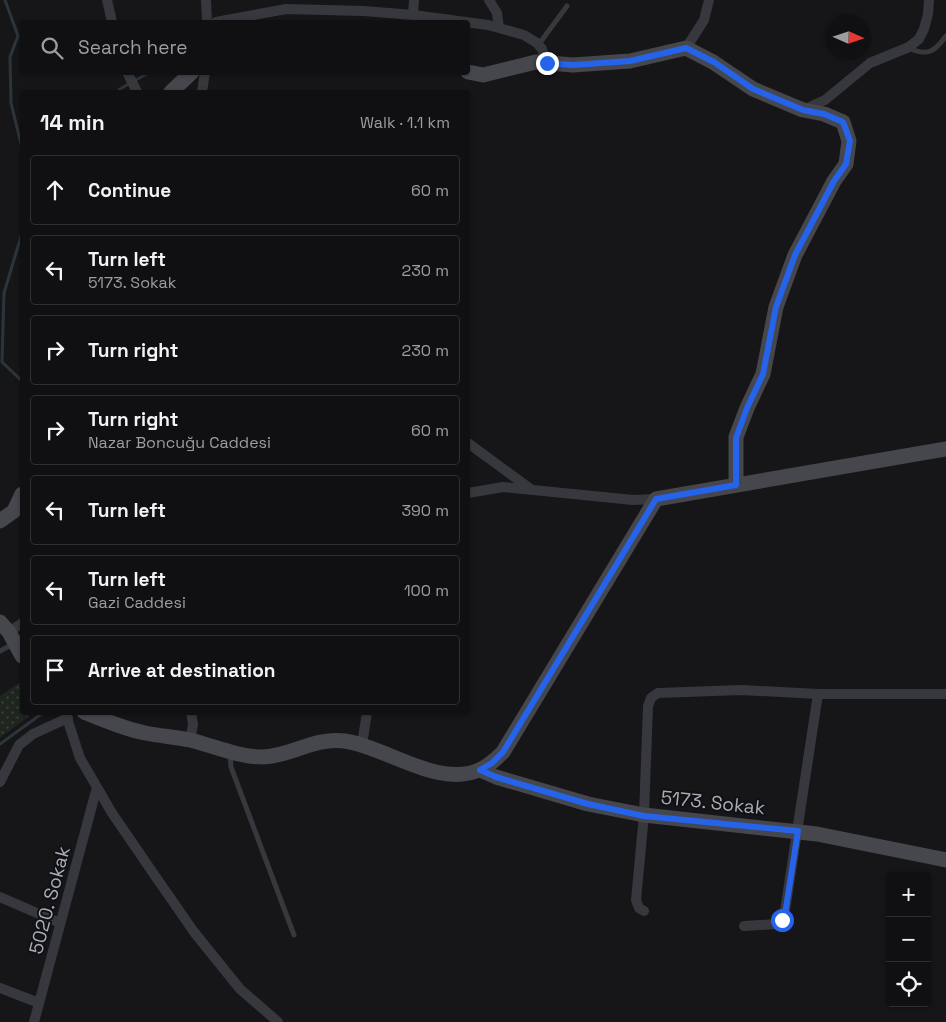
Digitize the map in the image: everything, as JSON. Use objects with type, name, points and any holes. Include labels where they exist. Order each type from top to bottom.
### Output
[{"type":"street","points":[[108,0],[112,20]]},
{"type":"street","points":[[206,0],[207,20]]},
{"type":"street","points":[[413,15],[414,0]]},
{"type":"street","points":[[489,0],[497,13],[499,28]]},
{"type":"street","points":[[686,48],[704,20],[709,0]]},
{"type":"street","points":[[803,110],[824,100],[870,63],[909,48],[919,39],[924,29],[929,0]]},
{"type":"street","points":[[226,20],[286,8],[364,10],[450,20]]},
{"type":"street","points":[[470,23],[488,25],[524,35],[538,45],[546,55],[547,63]]},
{"type":"street","points":[[470,72],[483,75],[536,62],[573,65],[630,61],[686,48],[714,62],[753,89],[803,110],[824,114],[843,122],[850,141],[846,164],[834,181],[795,255],[776,307],[763,374],[747,408],[736,438],[736,485]]},
{"type":"street","points":[[129,75],[136,90]]},
{"type":"street","points":[[173,90],[189,75]]},
{"type":"street","points":[[202,90],[205,75]]},
{"type":"street","points":[[470,444],[532,490]]},
{"type":"street","points":[[470,493],[503,487],[632,500],[656,499],[946,449]]},
{"type":"street","points":[[92,715],[131,730],[190,740],[244,755],[265,757],[290,752],[312,743],[343,741],[362,745],[452,775],[469,774],[480,770],[492,763],[503,752],[656,499]]},
{"type":"street","points":[[0,521],[18,513]]},
{"type":"street","points":[[20,624],[8,632],[20,653]]},
{"type":"street","points":[[644,911],[639,908],[636,900],[644,816],[648,706],[651,698],[658,693],[741,690],[818,694],[946,694]]},
{"type":"street","points":[[744,926],[777,924],[784,917],[818,694]]},
{"type":"street","points":[[0,782],[19,745],[33,734],[66,715],[80,758],[97,788],[112,813],[194,932],[240,990],[278,1022]]},
{"type":"street","points":[[190,740],[193,725],[191,715]]},
{"type":"street","points":[[362,745],[367,715]]},
{"type":"street","name":"5173. Sokak","points":[[480,770],[496,777],[588,804],[644,816],[798,831],[946,860]]},
{"type":"street","name":"5020. Sokak","points":[[34,1022],[97,788]]},
{"type":"street","points":[[0,897],[60,923]]},
{"type":"street","points":[[0,988],[39,1003]]},
{"type":"lane","points":[[538,45],[568,6]]},
{"type":"lane","points":[[909,48],[918,52],[930,52],[938,47],[946,36]]},
{"type":"lane","points":[[0,651],[8,632]]},
{"type":"lane","points":[[230,752],[230,767],[294,934]]},
{"type":"shaded area","points":[[19,683],[20,715],[30,715],[0,738],[0,696]]},
{"type":"waterway","points":[[5,0],[18,36],[10,57],[11,103],[20,140]]},
{"type":"waterway","points":[[119,90],[145,75]]},
{"type":"waterway","points":[[20,240],[4,293],[2,362],[20,379]]},
{"type":"waterway","points":[[0,744],[40,715]]},
{"type":"route","points":[[547,63],[573,65],[630,61],[686,48],[714,62],[753,89],[803,110],[824,114],[843,122],[850,141],[846,164],[834,181],[795,255],[776,307],[763,374],[747,408],[736,438],[736,485],[656,499],[503,752],[492,763],[480,770],[496,777],[588,804],[644,816],[798,831],[785,914],[782,920]]}]
